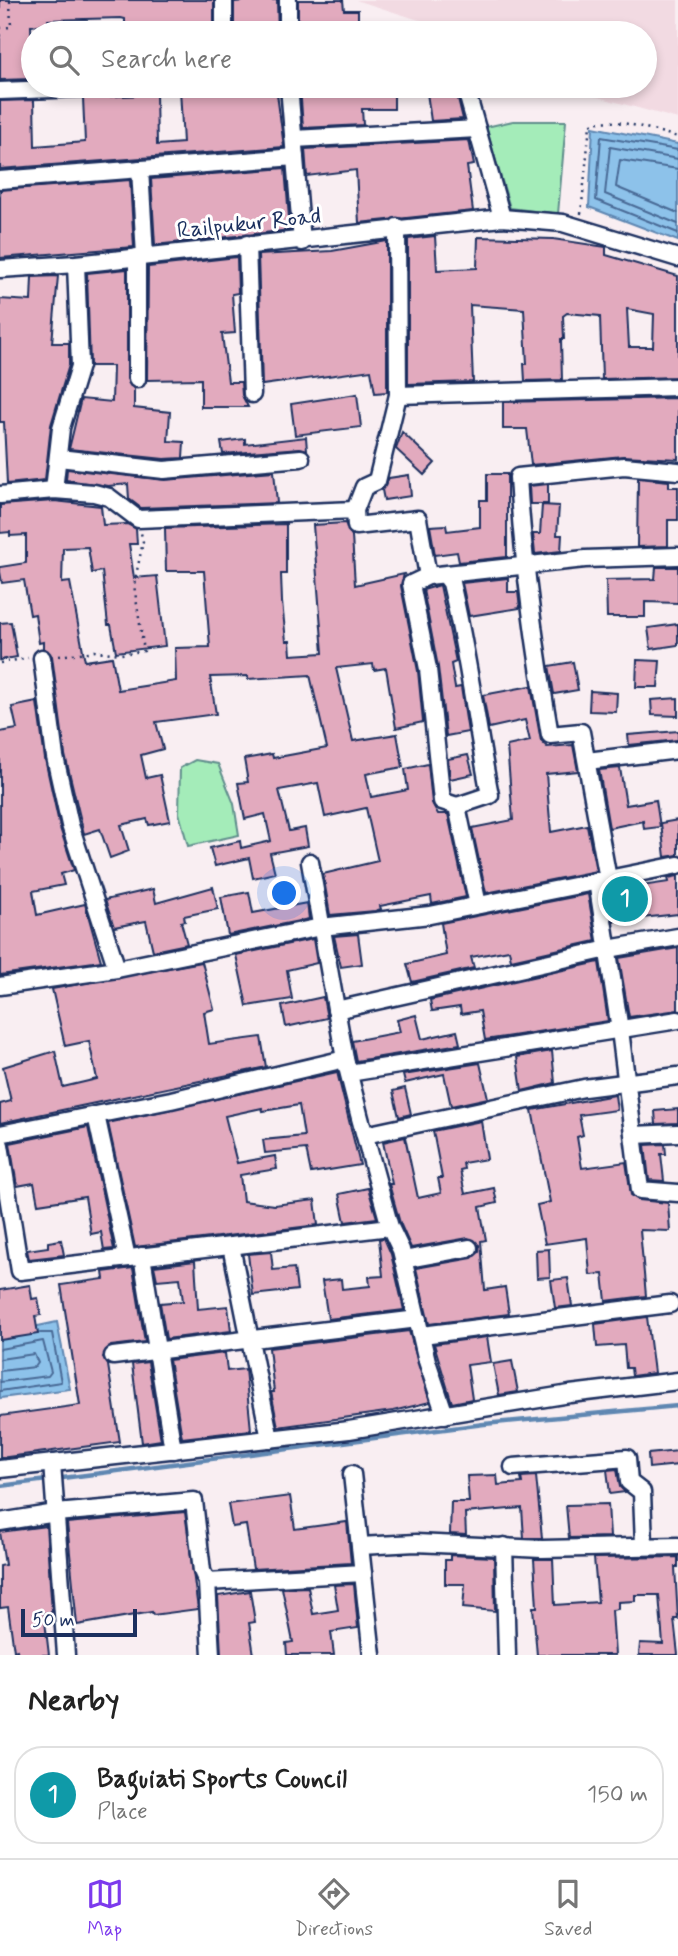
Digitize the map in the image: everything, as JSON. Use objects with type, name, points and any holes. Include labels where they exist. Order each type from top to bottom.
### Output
[{"type":"street","points":[[224,0],[224,21]]},
{"type":"street","points":[[288,21],[289,0]]},
{"type":"street","points":[[0,91],[21,90]]},
{"type":"street","points":[[290,98],[302,242]]},
{"type":"street","points":[[468,98],[502,218]]},
{"type":"street","points":[[293,139],[477,129]]},
{"type":"street","points":[[0,180],[295,157]]},
{"type":"street","points":[[137,379],[141,256],[140,169]]},
{"type":"street","name":"Railpukur Road","points":[[0,269],[76,264],[247,244],[302,242],[397,227],[502,218],[569,225],[678,258]]},
{"type":"street","points":[[397,227],[398,394],[377,481],[364,487],[355,510],[356,526],[418,519],[428,576]]},
{"type":"street","points":[[247,244],[252,394]]},
{"type":"street","points":[[54,490],[64,418],[80,366],[76,264]]},
{"type":"street","points":[[398,394],[678,387]]},
{"type":"street","points":[[59,458],[164,470],[302,458]]},
{"type":"street","points":[[678,471],[624,466],[518,477],[523,566],[533,647],[550,735],[582,732],[587,761],[608,949],[640,1190],[678,1193]]},
{"type":"street","points":[[0,495],[54,490],[109,497],[138,519],[355,510]]},
{"type":"street","points":[[445,575],[451,583],[470,663],[474,711],[490,795],[457,806],[442,801],[428,669],[411,584],[428,576],[585,559],[678,556]]},
{"type":"street","points":[[41,658],[55,757],[70,825],[117,969]]},
{"type":"street","points":[[587,761],[678,750]]},
{"type":"street","points":[[457,806],[478,905]]},
{"type":"street","points":[[310,862],[347,1066],[390,1227],[403,1260],[445,1415]]},
{"type":"street","points":[[0,986],[117,969],[321,927],[404,919],[678,865]]},
{"type":"street","points":[[336,1010],[608,949],[678,937]]},
{"type":"street","points":[[0,1134],[347,1066],[455,1057],[678,1020]]},
{"type":"street","points":[[365,1135],[626,1081],[678,1076]]},
{"type":"street","points":[[96,1115],[157,1350],[173,1450]]},
{"type":"street","points":[[634,1135],[678,1133]]},
{"type":"street","points":[[0,1145],[20,1271],[390,1227]]},
{"type":"street","points":[[231,1246],[270,1439]]},
{"type":"street","points":[[403,1260],[469,1248]]},
{"type":"street","points":[[113,1356],[252,1340],[670,1304]]},
{"type":"street","points":[[0,1469],[52,1467],[270,1439],[678,1381]]},
{"type":"street","points":[[513,1467],[627,1458],[629,1482],[642,1492],[645,1545]]},
{"type":"street","points":[[52,1467],[66,1655]]},
{"type":"street","points":[[352,1474],[372,1655]]},
{"type":"street","points":[[0,1522],[56,1513],[194,1501],[201,1572],[207,1582],[211,1655]]},
{"type":"street","points":[[360,1546],[416,1543],[542,1549],[678,1546]]},
{"type":"street","points":[[504,1546],[508,1655]]},
{"type":"street","points":[[207,1582],[363,1573]]},
{"type":"path","points":[[0,28],[11,27],[10,0]]},
{"type":"path","points":[[569,225],[581,216],[590,125],[622,123],[678,137]]},
{"type":"path","points":[[0,663],[95,651],[121,654],[144,651],[134,585],[143,542],[138,519]]},
{"type":"shaded area","points":[[356,0],[678,0],[678,119],[602,98],[657,98],[657,21],[422,21]]},
{"type":"green space","points":[[513,121],[566,121],[558,214],[510,208],[486,127]]},
{"type":"green space","points":[[195,760],[218,764],[234,804],[239,835],[188,846],[179,813],[180,768]]},
{"type":"water","points":[[593,127],[678,144],[678,241],[589,207]]},
{"type":"water","points":[[57,1322],[70,1389],[0,1398],[0,1334]]},
{"type":"building","points":[[0,0],[214,0],[214,21],[125,21],[121,18],[21,21],[21,79],[0,80]]},
{"type":"building","points":[[277,0],[278,21],[234,21],[234,2]]},
{"type":"building","points":[[298,0],[343,0],[344,10],[358,10],[358,21],[298,21]]},
{"type":"building","points":[[83,98],[156,98],[157,145],[183,143],[180,98],[278,98],[284,147],[0,169],[0,101],[34,100],[35,146],[85,142]]},
{"type":"building","points":[[301,98],[394,98],[394,109],[362,109],[363,125],[303,128]]},
{"type":"building","points":[[428,98],[458,98],[463,119],[431,121]]},
{"type":"building","points":[[469,140],[474,165],[467,166],[473,211],[359,223],[356,170],[307,176],[305,149]]},
{"type":"building","points":[[285,168],[290,230],[155,245],[151,179]]},
{"type":"building","points":[[130,180],[134,247],[0,258],[0,190]]},
{"type":"building","points":[[435,236],[437,270],[477,268],[478,237],[553,239],[606,247],[606,255],[678,276],[678,377],[602,379],[600,316],[567,313],[563,316],[564,339],[561,339],[562,380],[525,381],[524,364],[527,364],[524,309],[470,305],[473,382],[408,384],[408,239]],"holes":[[[627,309],[654,314],[653,347],[629,347]]]},
{"type":"building","points":[[387,241],[387,392],[375,393],[371,370],[262,385],[258,255],[332,251]]},
{"type":"building","points":[[237,257],[238,293],[232,294],[235,333],[222,334],[228,382],[241,382],[242,395],[248,407],[201,407],[201,379],[147,380],[148,267]]},
{"type":"building","points":[[127,269],[127,379],[134,389],[134,408],[170,412],[168,441],[184,442],[183,458],[164,459],[69,449],[81,399],[112,402],[113,366],[90,366],[87,273]]},
{"type":"building","points":[[58,276],[52,343],[69,343],[69,365],[51,425],[45,480],[7,484],[4,422],[0,422],[0,299],[31,301],[32,277]]},
{"type":"building","points":[[357,394],[361,427],[295,435],[291,404]]},
{"type":"building","points":[[678,398],[678,459],[623,456],[531,465],[527,429],[503,429],[503,402]]},
{"type":"building","points":[[402,432],[435,463],[424,475],[396,449]]},
{"type":"building","points":[[306,437],[307,450],[300,448],[223,454],[221,442],[245,439],[245,444]]},
{"type":"building","points":[[67,469],[165,480],[274,471],[277,503],[141,508],[129,499],[128,484],[108,486],[66,480]]},
{"type":"building","points":[[487,474],[507,474],[507,557],[459,562],[457,552],[435,555],[430,526],[446,525],[447,531],[480,527],[480,500],[487,500]]},
{"type":"building","points":[[409,475],[411,496],[384,500],[382,490],[389,478]]},
{"type":"building","points":[[638,478],[669,481],[669,487],[678,487],[678,520],[668,520],[668,546],[637,547]]},
{"type":"building","points":[[548,484],[548,504],[530,504],[529,486]]},
{"type":"building","points":[[54,501],[101,506],[103,525],[127,524],[136,529],[137,544],[129,544],[134,578],[157,576],[165,646],[116,652],[111,625],[108,625],[102,571],[92,573],[88,547],[63,548],[62,583],[70,582],[85,661],[112,657],[118,690],[176,681],[175,648],[210,647],[204,571],[166,571],[165,528],[286,524],[286,574],[281,574],[282,602],[286,641],[290,641],[291,655],[323,653],[313,525],[345,523],[352,536],[355,585],[404,574],[401,586],[418,671],[423,722],[396,728],[386,668],[374,670],[373,664],[336,668],[353,741],[397,734],[403,767],[366,774],[371,797],[408,790],[405,769],[428,764],[432,803],[438,814],[448,814],[466,897],[432,904],[431,896],[380,906],[381,909],[375,911],[330,915],[323,874],[378,861],[366,808],[325,817],[318,783],[279,790],[289,831],[305,828],[308,846],[270,853],[275,873],[253,878],[249,858],[215,866],[210,848],[240,841],[241,848],[271,841],[265,814],[245,819],[238,783],[248,782],[244,759],[272,754],[273,758],[327,748],[310,675],[248,679],[248,676],[210,677],[216,714],[156,722],[163,749],[141,755],[146,778],[160,775],[170,821],[149,825],[147,819],[121,825],[129,851],[110,858],[100,829],[84,834],[65,755],[52,656],[43,648],[43,642],[39,643],[35,614],[30,615],[24,580],[2,583],[0,572],[0,567],[26,563],[26,535],[10,536],[10,532],[0,533],[0,505]]},
{"type":"building","points":[[542,505],[559,506],[557,535],[562,535],[561,551],[535,554],[533,534],[540,534]]},
{"type":"building","points":[[656,567],[678,567],[678,603],[645,602],[645,617],[607,617],[606,580],[655,579]]},
{"type":"building","points":[[508,578],[508,592],[518,592],[520,608],[469,616],[462,583]]},
{"type":"building","points":[[440,585],[456,662],[451,664],[455,688],[461,687],[468,732],[446,736],[438,667],[423,590]]},
{"type":"building","points":[[11,622],[17,657],[0,660],[0,623]]},
{"type":"building","points":[[678,624],[678,645],[651,649],[648,628]]},
{"type":"building","points":[[637,660],[660,661],[658,687],[636,687]]},
{"type":"building","points":[[573,662],[578,690],[554,694],[549,666]]},
{"type":"building","points":[[531,686],[541,741],[547,747],[573,745],[578,771],[546,774],[551,832],[587,825],[596,871],[486,893],[472,828],[513,820],[507,746],[530,741],[525,720],[489,728],[483,695]]},
{"type":"building","points":[[590,691],[617,693],[616,712],[589,711]]},
{"type":"building","points":[[678,698],[678,716],[652,715],[651,700]]},
{"type":"building","points":[[37,702],[45,759],[60,828],[74,870],[61,874],[64,885],[33,891],[37,915],[85,904],[101,961],[0,975],[0,732],[17,729],[12,707]]},
{"type":"building","points":[[678,731],[678,740],[629,745],[628,735]]},
{"type":"building","points":[[468,755],[473,774],[450,779],[448,759]]},
{"type":"building","points":[[620,768],[626,805],[656,800],[660,827],[644,829],[643,821],[609,828],[599,770]]},
{"type":"building","points":[[678,820],[678,855],[665,857],[661,823]]},
{"type":"building","points":[[678,876],[678,914],[614,921],[609,890],[641,883],[642,886],[669,882],[668,878]]},
{"type":"building","points":[[213,887],[218,909],[184,916],[185,921],[181,922],[187,944],[153,951],[146,921],[114,927],[105,900],[153,889],[156,903]]},
{"type":"building","points":[[249,892],[253,913],[307,903],[309,919],[228,935],[221,897]]},
{"type":"building","points":[[588,894],[596,941],[511,960],[509,950],[471,957],[474,968],[412,982],[407,964],[446,955],[441,923]]},
{"type":"building","points":[[358,934],[362,964],[341,967],[334,936]]},
{"type":"building","points":[[313,939],[317,963],[287,970],[292,999],[247,1006],[236,955]]},
{"type":"building","points":[[678,948],[678,1010],[629,1017],[619,958]]},
{"type":"building","points":[[202,962],[214,1009],[204,1012],[209,1044],[261,1037],[266,1067],[0,1123],[0,1104],[11,1101],[3,1067],[55,1051],[63,1087],[97,1079],[89,1041],[65,1046],[52,989]]},
{"type":"building","points":[[599,962],[608,1021],[485,1040],[480,1011],[461,1014],[460,1007],[432,1011],[430,1000]]},
{"type":"building","points":[[323,997],[327,1018],[286,1027],[282,1006]]},
{"type":"building","points":[[416,1015],[422,1039],[457,1031],[460,1044],[356,1061],[352,1041],[400,1032],[397,1020]]},
{"type":"building","points":[[552,1051],[555,1083],[522,1091],[517,1057]]},
{"type":"building","points":[[480,1063],[488,1098],[451,1106],[444,1074],[405,1083],[403,1075]]},
{"type":"building","points":[[337,1072],[360,1165],[311,1173],[306,1149],[265,1153],[263,1140],[304,1136],[299,1105],[263,1111],[262,1108],[225,1116],[237,1163],[275,1156],[277,1169],[240,1175],[243,1201],[274,1205],[315,1200],[318,1225],[135,1247],[108,1123]]},
{"type":"building","points":[[405,1088],[411,1114],[399,1117],[393,1091]]},
{"type":"building","points":[[615,1095],[617,1110],[579,1115],[583,1135],[577,1137],[582,1168],[626,1162],[631,1195],[639,1200],[668,1203],[670,1231],[640,1230],[646,1296],[606,1301],[603,1274],[590,1275],[587,1238],[545,1244],[537,1205],[550,1202],[532,1110]]},
{"type":"building","points":[[678,1109],[678,1123],[656,1124],[655,1111]]},
{"type":"building","points":[[481,1121],[487,1159],[463,1163],[464,1169],[460,1170],[465,1194],[494,1188],[497,1203],[480,1207],[486,1240],[481,1241],[485,1290],[505,1287],[509,1314],[429,1324],[416,1268],[472,1258],[479,1252],[479,1245],[468,1238],[411,1248],[400,1223],[389,1184],[392,1184],[383,1142],[405,1137],[418,1198],[441,1193],[438,1178],[442,1178],[433,1131]]},
{"type":"building","points":[[88,1127],[114,1249],[104,1250],[101,1232],[91,1234],[85,1197],[38,1204],[34,1183],[17,1186],[10,1143]]},
{"type":"building","points":[[665,1144],[666,1154],[661,1154],[664,1181],[649,1180],[645,1145]]},
{"type":"building","points":[[368,1188],[377,1218],[345,1222],[339,1194]]},
{"type":"building","points":[[384,1238],[391,1254],[404,1310],[328,1319],[322,1281],[341,1279],[342,1289],[370,1286],[369,1277],[383,1276],[379,1239]]},
{"type":"building","points":[[61,1240],[64,1255],[29,1259],[27,1250],[48,1247],[48,1242]]},
{"type":"building","points":[[549,1249],[550,1277],[537,1278],[536,1250]]},
{"type":"building","points":[[271,1252],[273,1270],[294,1268],[297,1290],[253,1295],[248,1254]]},
{"type":"building","points":[[195,1261],[198,1309],[228,1306],[231,1331],[166,1339],[160,1303],[183,1301],[180,1278],[157,1280],[154,1266]]},
{"type":"building","points":[[133,1268],[145,1342],[111,1346],[103,1357],[108,1365],[120,1442],[0,1458],[0,1416],[80,1405],[61,1285],[104,1279],[103,1272]]},
{"type":"building","points":[[568,1278],[572,1306],[555,1308],[551,1280]]},
{"type":"building","points":[[30,1285],[32,1299],[38,1298],[41,1315],[35,1316],[38,1334],[0,1340],[0,1290]]},
{"type":"building","points":[[647,1317],[654,1373],[632,1376],[631,1368],[626,1368],[624,1345],[597,1347],[595,1324]]},
{"type":"building","points":[[409,1331],[430,1402],[393,1411],[278,1427],[271,1392],[274,1392],[269,1348]]},
{"type":"building","points":[[487,1337],[491,1362],[467,1365],[472,1399],[452,1403],[434,1344]]},
{"type":"building","points":[[225,1353],[227,1371],[245,1369],[251,1430],[182,1438],[169,1360]]},
{"type":"building","points":[[512,1361],[518,1392],[499,1395],[493,1364]]},
{"type":"building","points":[[148,1362],[161,1440],[142,1443],[132,1364]]},
{"type":"building","points":[[678,1451],[678,1465],[649,1468],[648,1454]]},
{"type":"building","points":[[617,1469],[620,1487],[625,1492],[610,1494],[607,1470]]},
{"type":"building","points":[[497,1475],[498,1485],[522,1483],[521,1477],[536,1476],[542,1538],[524,1538],[522,1508],[465,1513],[466,1535],[450,1534],[451,1502],[469,1502],[467,1476]]},
{"type":"building","points":[[290,1496],[295,1529],[347,1522],[351,1563],[253,1569],[246,1525],[232,1527],[228,1504]]},
{"type":"building","points":[[608,1504],[610,1537],[569,1538],[566,1505]]},
{"type":"building","points":[[185,1512],[198,1609],[153,1615],[152,1612],[77,1625],[67,1523]]},
{"type":"building","points":[[46,1526],[52,1612],[44,1613],[49,1655],[18,1655],[17,1650],[14,1651],[8,1607],[0,1608],[0,1566],[5,1565],[0,1532]]},
{"type":"building","points":[[450,1555],[494,1557],[495,1611],[463,1608],[465,1584],[445,1584],[445,1560],[450,1560]]},
{"type":"building","points":[[678,1557],[678,1567],[675,1567],[678,1619],[674,1619],[678,1655],[639,1655],[640,1643],[663,1644],[659,1595],[635,1595],[635,1601],[618,1602],[618,1609],[612,1610],[615,1655],[537,1655],[533,1607],[537,1607],[534,1559],[553,1559],[555,1605],[598,1602],[594,1558]]},
{"type":"building","points":[[354,1584],[358,1628],[331,1632],[334,1655],[287,1655],[286,1643],[293,1642],[282,1588],[308,1587],[313,1614],[338,1610],[334,1585]]},
{"type":"building","points":[[250,1591],[255,1622],[249,1623],[254,1655],[221,1655],[218,1596]]},
{"type":"waterway","points":[[0,1486],[484,1424],[678,1406]]},
{"type":"place","name":"Baguiati Sports Council","points":[[625,899]]}]
